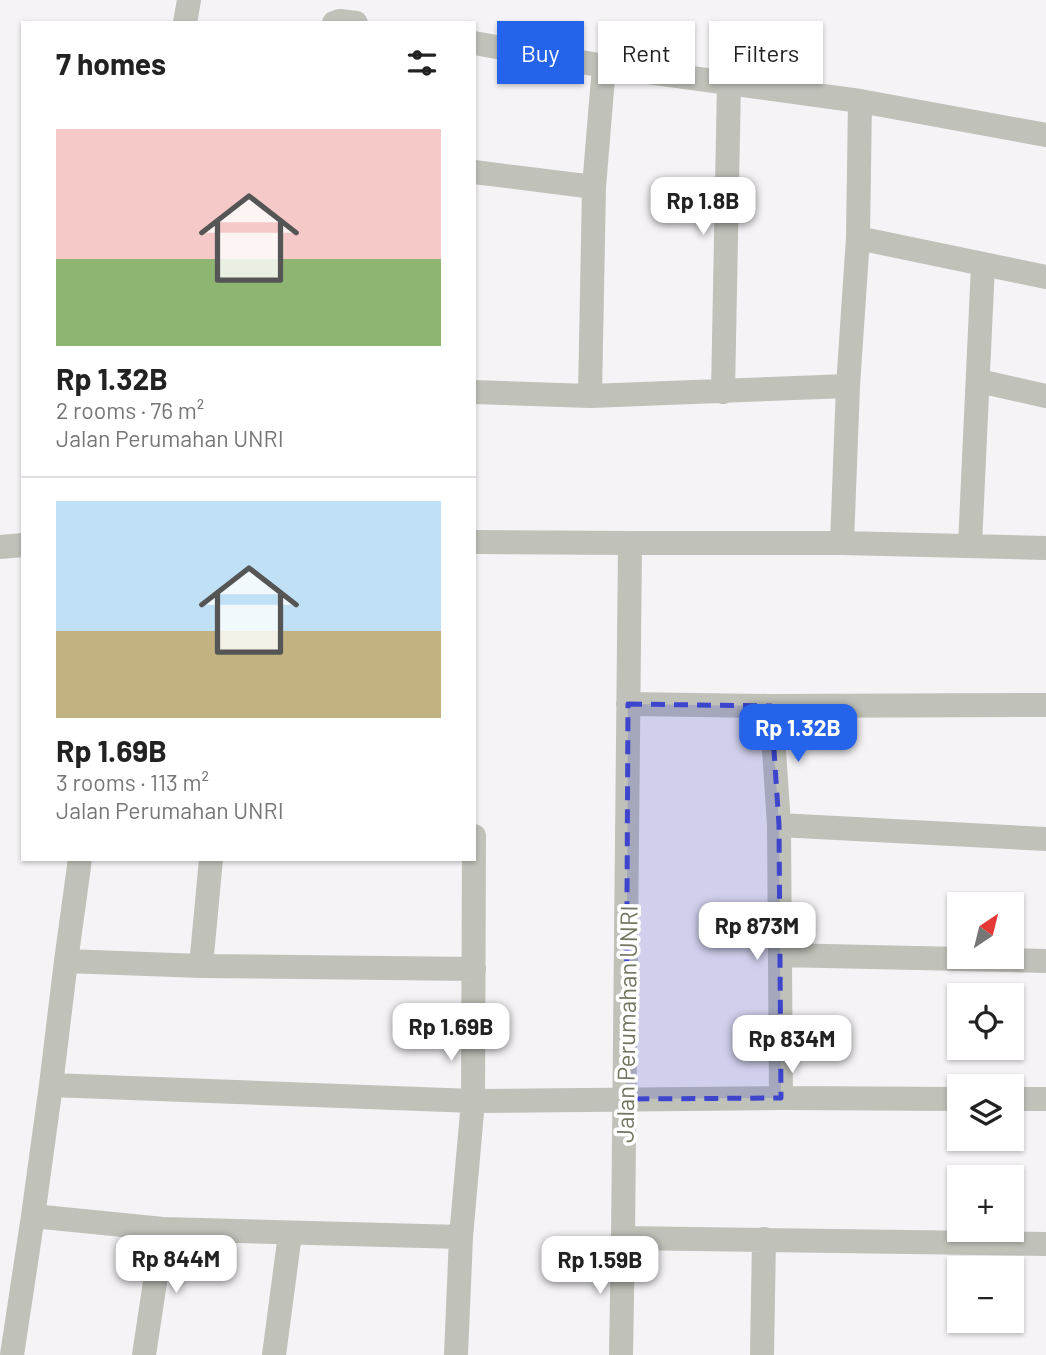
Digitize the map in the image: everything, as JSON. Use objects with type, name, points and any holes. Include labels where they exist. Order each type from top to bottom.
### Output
[{"type":"street","points":[[186,21],[189,0]]},
{"type":"street","points":[[476,43],[598,65]]},
{"type":"street","points":[[590,396],[594,187],[603,84]]},
{"type":"street","points":[[723,392],[729,84]]},
{"type":"street","points":[[736,84],[860,101],[1046,135]]},
{"type":"street","points":[[842,543],[848,386],[858,238],[860,101]]},
{"type":"street","points":[[476,172],[594,187]]},
{"type":"street","points":[[858,238],[1046,277]]},
{"type":"street","points":[[970,545],[983,265]]},
{"type":"street","points":[[979,381],[1046,396]]},
{"type":"street","points":[[476,392],[590,396],[848,386]]},
{"type":"street","points":[[476,542],[842,543],[1046,548]]},
{"type":"street","name":"Jalan Perumahan UNRI","points":[[621,1355],[626,1099],[630,544]]},
{"type":"street","points":[[0,547],[21,545]]},
{"type":"street","points":[[628,704],[1046,705]]},
{"type":"street","points":[[771,706],[779,825],[781,1098]]},
{"type":"street","points":[[779,825],[1046,839]]},
{"type":"street","points":[[12,1355],[80,861]]},
{"type":"street","points":[[201,966],[211,861]]},
{"type":"street","points":[[456,1355],[461,1237],[473,1101],[475,861]]},
{"type":"street","points":[[780,954],[1046,961]]},
{"type":"street","points":[[66,961],[201,966],[474,969]]},
{"type":"street","points":[[51,1085],[473,1101],[947,1099]]},
{"type":"street","points":[[1024,1099],[1046,1099]]},
{"type":"street","points":[[33,1216],[163,1229],[461,1237]]},
{"type":"street","points":[[144,1355],[163,1229]]},
{"type":"street","points":[[274,1355],[290,1234]]},
{"type":"street","points":[[623,1238],[1046,1244]]},
{"type":"street","points":[[762,1355],[764,1239]]},
{"type":"highlighted area","points":[[628,704],[771,706],[779,825],[781,1098],[626,1099]]}]
